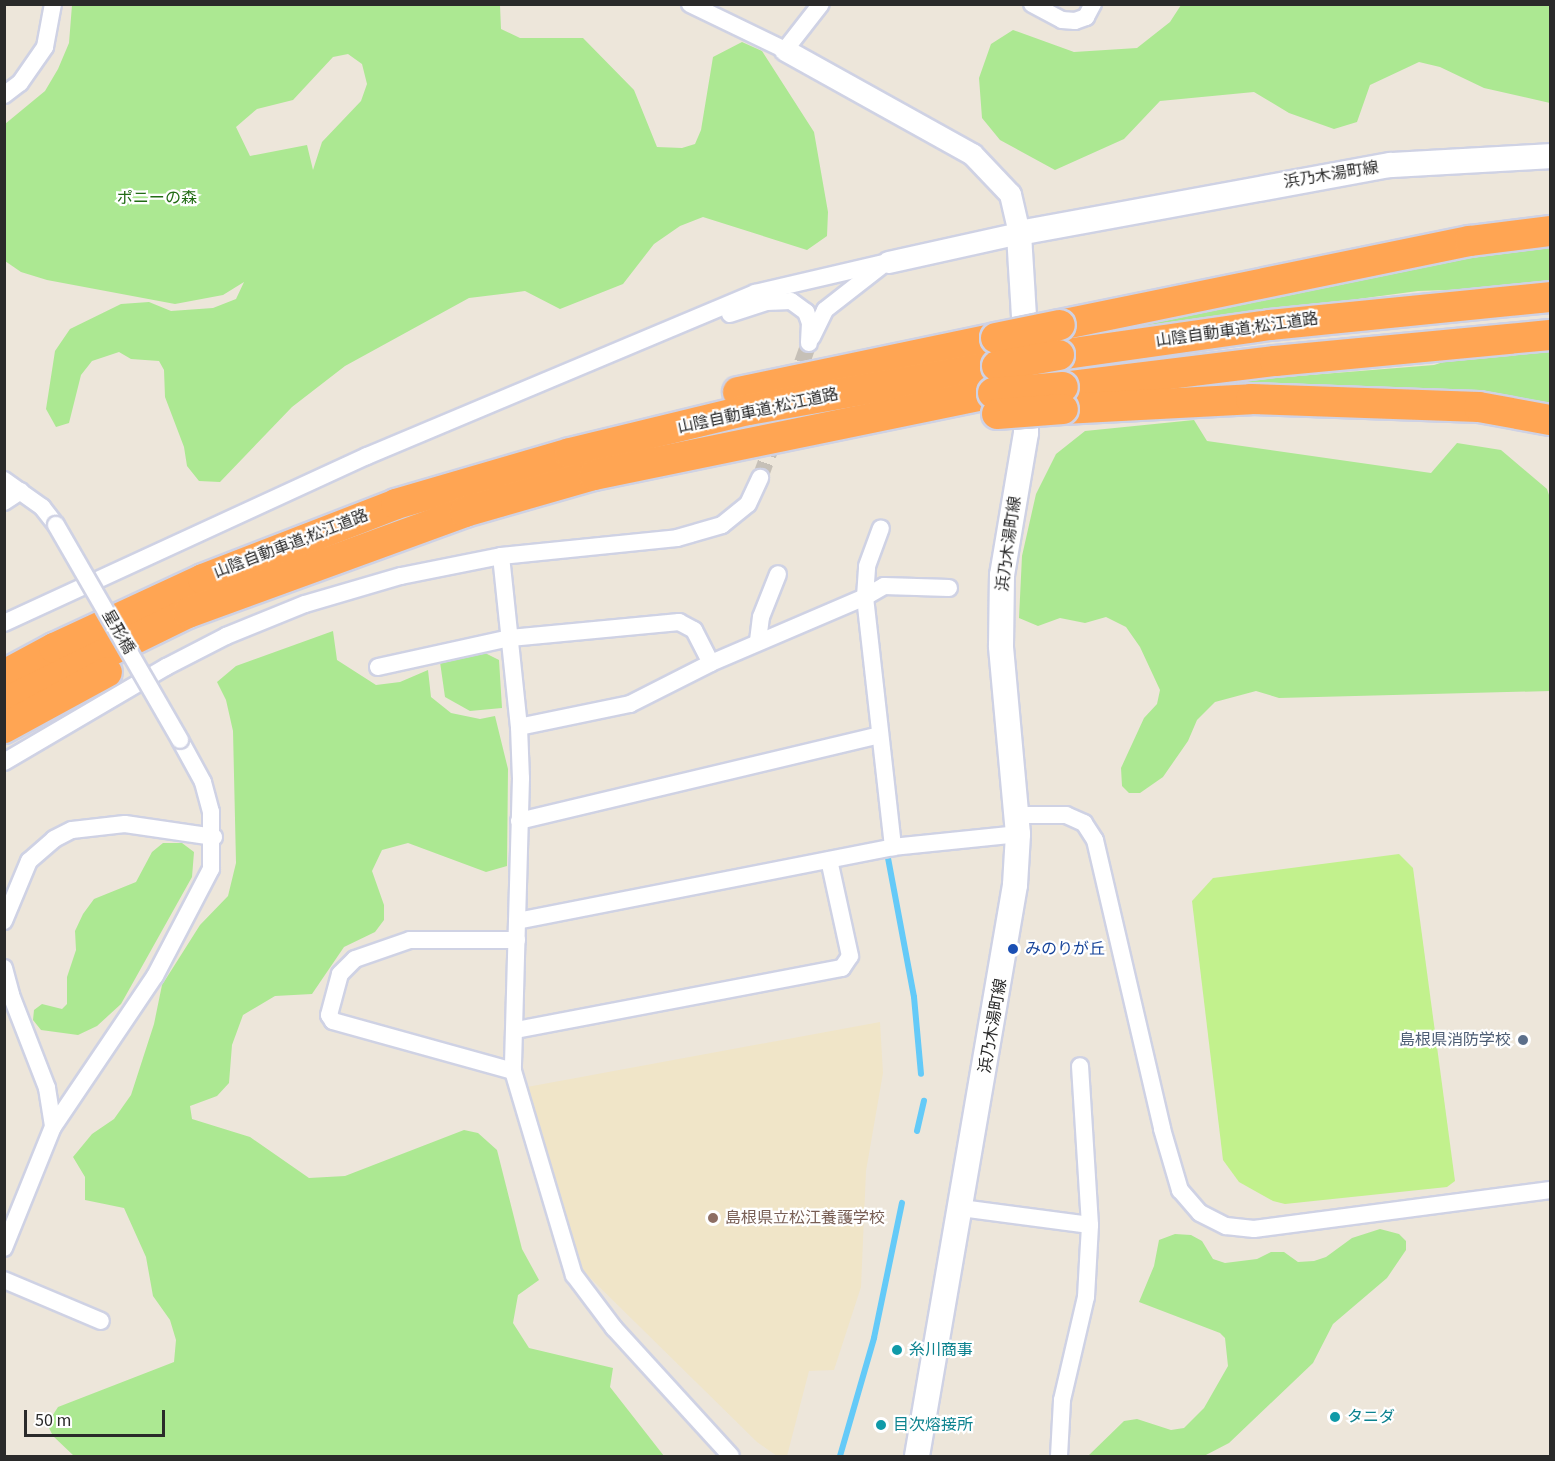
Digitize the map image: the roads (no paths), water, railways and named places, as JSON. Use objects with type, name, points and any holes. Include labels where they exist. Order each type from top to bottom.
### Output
[{"type":"highway","points":[[996,378],[1060,325],[1470,242],[1551,231]]},
{"type":"highway","name":"山陰自動車道;松江道路","points":[[4,703],[188,613],[289,573],[465,512],[594,476],[826,425],[877,428],[996,378],[1059,355],[1270,324],[1551,297]]},
{"type":"highway","name":"山陰自動車道;松江道路","points":[[1063,398],[1275,361],[1551,335]]},
{"type":"highway","points":[[996,378],[1063,398],[1274,400],[1479,408],[1551,420]]},
{"type":"highway","name":"山陰自動車道;松江道路","points":[[4,675],[54,648],[203,579],[532,452],[742,391],[996,378]]},
{"type":"highway","points":[[4,728],[289,573]]},
{"type":"highway","points":[[4,651],[128,593],[203,579]]},
{"type":"main road","name":"浜乃木湯町線","points":[[917,1456],[1005,954],[1018,825],[1001,634],[1002,575],[1026,433],[1025,316],[1018,233],[1391,165],[1551,156]]},
{"type":"street","points":[[4,95],[20,83],[45,47],[53,4]]},
{"type":"street","points":[[4,623],[367,456],[755,293],[1018,233],[1010,194],[972,154],[785,50],[690,4]]},
{"type":"street","points":[[785,50],[820,4]]},
{"type":"street","points":[[1032,4],[1062,20],[1075,21],[1086,17],[1093,4]]},
{"type":"street","points":[[668,329],[766,302],[791,301],[806,312],[810,323],[809,343],[825,310],[888,262]]},
{"type":"street","points":[[4,762],[226,636],[305,604],[401,576],[501,556],[676,538],[722,525],[748,504],[760,478]]},
{"type":"street","name":"星形橋","points":[[4,480],[21,490],[56,525],[203,782],[214,837],[211,869],[155,976],[53,1127],[4,1248]]},
{"type":"street","points":[[4,502],[21,490]]},
{"type":"street","points":[[881,528],[867,566],[865,597],[893,847]]},
{"type":"street","points":[[501,556],[519,727],[516,1030],[513,1071],[574,1275],[614,1328],[730,1456]]},
{"type":"street","points":[[758,641],[761,617],[777,574]]},
{"type":"street","points":[[519,727],[630,704],[758,641],[865,597],[884,586],[949,588]]},
{"type":"street","points":[[378,667],[510,638],[679,622],[694,630],[711,663]]},
{"type":"street","points":[[519,821],[880,735]]},
{"type":"street","points":[[517,921],[1066,814],[1084,823],[1095,840],[1162,1129],[1180,1190],[1200,1213],[1226,1226],[1254,1229],[1551,1190]]},
{"type":"street","points":[[4,921],[29,861],[54,838],[72,830],[125,824],[214,837]]},
{"type":"street","points":[[516,1030],[842,968],[850,956],[829,860]]},
{"type":"street","points":[[513,1071],[333,1021],[329,1015],[340,974],[355,959],[410,940],[517,940]]},
{"type":"street","points":[[4,968],[47,1088],[53,1127]]},
{"type":"street","points":[[1059,1456],[1062,1400],[1086,1296],[1090,1225],[1080,1066]]},
{"type":"street","points":[[961,1208],[1090,1225]]},
{"type":"street","points":[[4,1280],[101,1321]]},
{"type":"waterway","points":[[888,858],[914,997],[921,1074]]},
{"type":"waterway","points":[[917,1131],[924,1101]]},
{"type":"waterway","points":[[840,1456],[874,1338],[902,1203]]},
{"type":"tunnel","points":[[794,385],[809,343]]},
{"type":"tunnel","points":[[760,478],[776,434]]},
{"type":"place","name":"みのりが丘","points":[[1013,949]]},
{"type":"place","name":"島根県消防学校","points":[[1523,1040]]},
{"type":"place","name":"島根県立松江養護学校","points":[[713,1218]]},
{"type":"place","name":"糸川商事","points":[[897,1350]]},
{"type":"place","name":"タニダ","points":[[1335,1417]]},
{"type":"place","name":"目次熔接所","points":[[881,1425]]},
{"type":"park label","name":"ポニーの森","points":[[157,198]]}]
